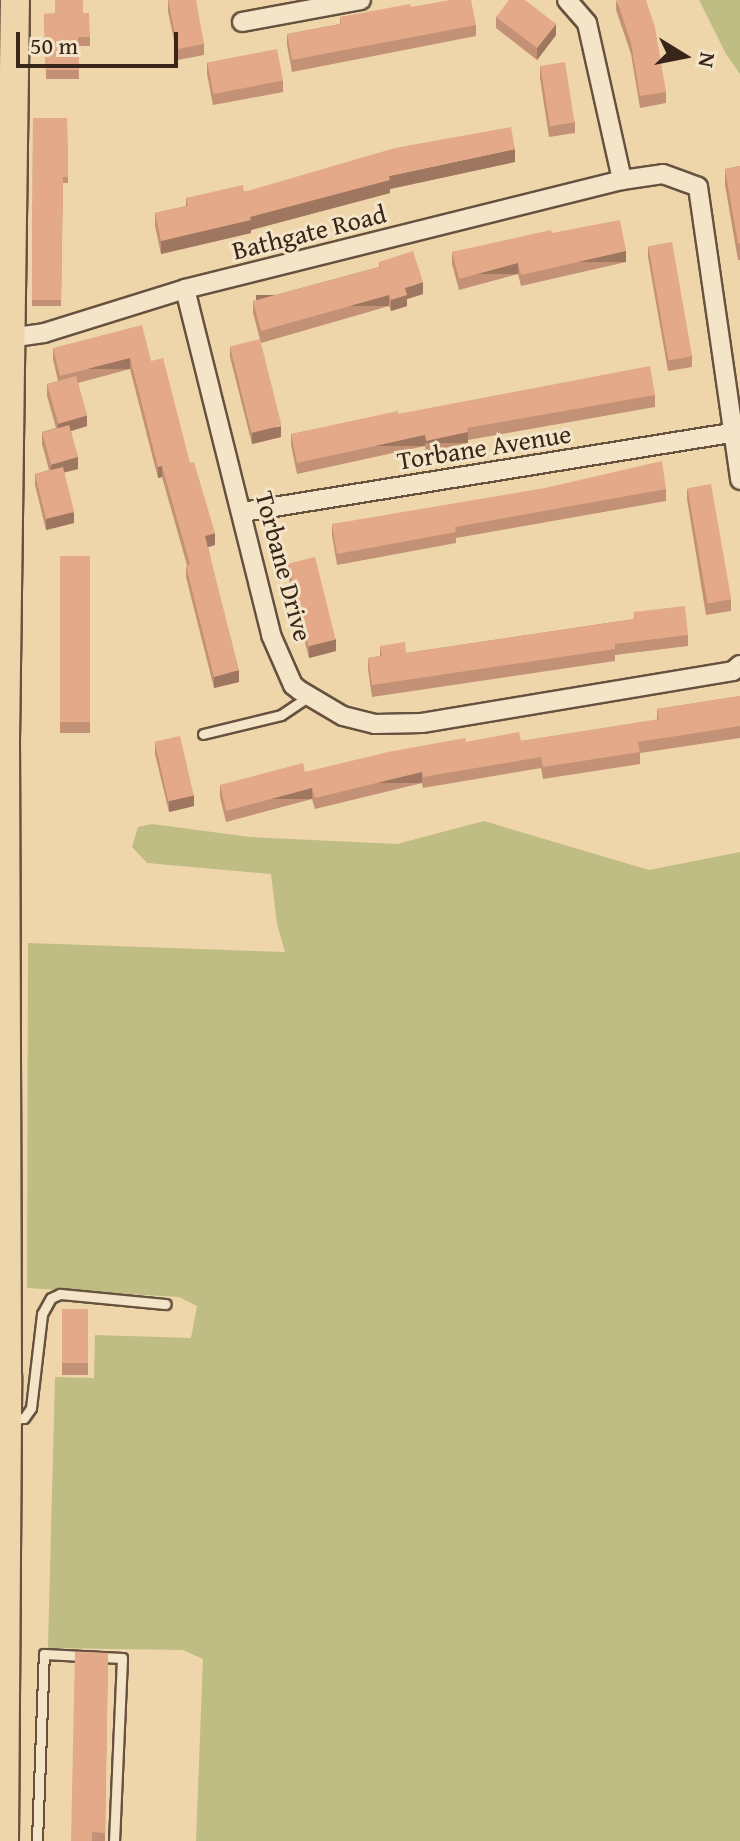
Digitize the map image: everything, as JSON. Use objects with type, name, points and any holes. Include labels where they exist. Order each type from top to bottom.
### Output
[{"type":"main road","points":[[4,1841],[7,1420],[4,1375],[2,1044],[9,338],[6,84],[15,0]]},
{"type":"street","points":[[242,22],[361,0]]},
{"type":"street","points":[[567,0],[587,23],[622,180],[663,174],[698,187],[740,480]]},
{"type":"street","name":"Bathgate Road","points":[[9,338],[44,333],[185,289],[622,180]]},
{"type":"street","name":"Torbane Drive","points":[[185,289],[243,512],[271,635],[293,685],[309,696],[354,719],[375,724],[422,723],[733,671],[740,665]]},
{"type":"street","name":"Torbane Avenue","points":[[243,512],[732,433]]},
{"type":"lane","points":[[203,734],[281,715],[309,696]]},
{"type":"lane","points":[[7,1420],[24,1418],[31,1408],[42,1314],[51,1298],[60,1294],[166,1304]]},
{"type":"lane","points":[[37,1841],[44,1654],[122,1658],[114,1841]]},
{"type":"shaded area","points":[[699,0],[740,0],[740,74],[726,54]]},
{"type":"shaded area","points":[[484,821],[649,870],[740,852],[740,1841],[196,1841],[203,1659],[183,1650],[48,1648],[55,1377],[94,1378],[95,1335],[191,1338],[197,1306],[179,1297],[27,1288],[28,943],[285,952],[277,924],[271,874],[147,863],[132,847],[138,827],[152,824],[250,837],[397,844]]},
{"type":"building","points":[[55,0],[83,0],[83,13],[89,13],[90,37],[78,37],[79,70],[46,70],[44,14],[55,13]]},
{"type":"building","points":[[168,0],[196,0],[204,44],[178,49]]},
{"type":"building","points":[[450,0],[471,0],[476,25],[292,60],[287,34],[341,24],[340,17]]},
{"type":"building","points":[[509,0],[525,0],[556,24],[537,48],[496,17]]},
{"type":"building","points":[[617,0],[646,0],[655,27],[666,92],[640,96],[631,43]]},
{"type":"building","points":[[277,49],[283,80],[213,94],[207,63]]},
{"type":"building","points":[[565,62],[575,122],[550,126],[540,66]]},
{"type":"building","points":[[33,118],[67,118],[68,177],[63,177],[61,300],[32,300]]},
{"type":"building","points":[[511,127],[515,149],[389,176],[390,180],[250,217],[251,220],[161,241],[155,213],[188,206],[186,198],[243,185],[244,192],[395,148]]},
{"type":"building","points":[[740,166],[740,243],[738,243],[725,169]]},
{"type":"building","points":[[620,220],[626,251],[521,275],[518,263],[459,279],[452,252],[551,230],[552,233]]},
{"type":"building","points":[[672,242],[692,356],[669,360],[648,246]]},
{"type":"building","points":[[413,251],[423,282],[405,288],[407,295],[391,300],[389,295],[261,331],[253,301],[380,267],[379,262]]},
{"type":"building","points":[[142,325],[151,361],[163,358],[190,463],[194,462],[215,533],[205,536],[239,670],[214,677],[186,566],[190,564],[162,466],[158,467],[130,358],[60,376],[53,348]]},
{"type":"building","points":[[260,339],[282,425],[251,433],[230,346]]},
{"type":"building","points":[[650,366],[655,395],[467,428],[468,432],[426,441],[425,435],[297,463],[291,434],[398,411],[398,414]]},
{"type":"building","points":[[76,376],[87,415],[58,424],[47,384]]},
{"type":"building","points":[[69,425],[78,457],[51,464],[42,433]]},
{"type":"building","points":[[662,461],[666,489],[455,527],[456,532],[337,554],[332,524],[545,488]]},
{"type":"building","points":[[63,467],[74,512],[46,519],[35,474]]},
{"type":"building","points":[[711,484],[731,599],[708,603],[687,488]]},
{"type":"building","points":[[60,556],[90,556],[90,722],[60,722]]},
{"type":"building","points":[[315,557],[336,639],[308,646],[288,564]]},
{"type":"building","points":[[685,606],[688,635],[615,644],[615,649],[372,685],[368,658],[382,656],[380,646],[405,642],[406,653],[635,619],[634,612]]},
{"type":"building","points":[[740,696],[740,726],[638,742],[640,752],[543,767],[541,757],[423,777],[422,772],[315,798],[312,788],[226,811],[220,785],[303,763],[305,772],[465,738],[466,742],[519,732],[521,741],[659,719],[657,709]]},
{"type":"building","points":[[180,736],[194,795],[168,801],[155,742]]},
{"type":"building","points":[[62,1309],[88,1309],[88,1363],[62,1363]]},
{"type":"building","points":[[75,1652],[108,1653],[105,1833],[92,1832],[92,1841],[71,1841]]}]
